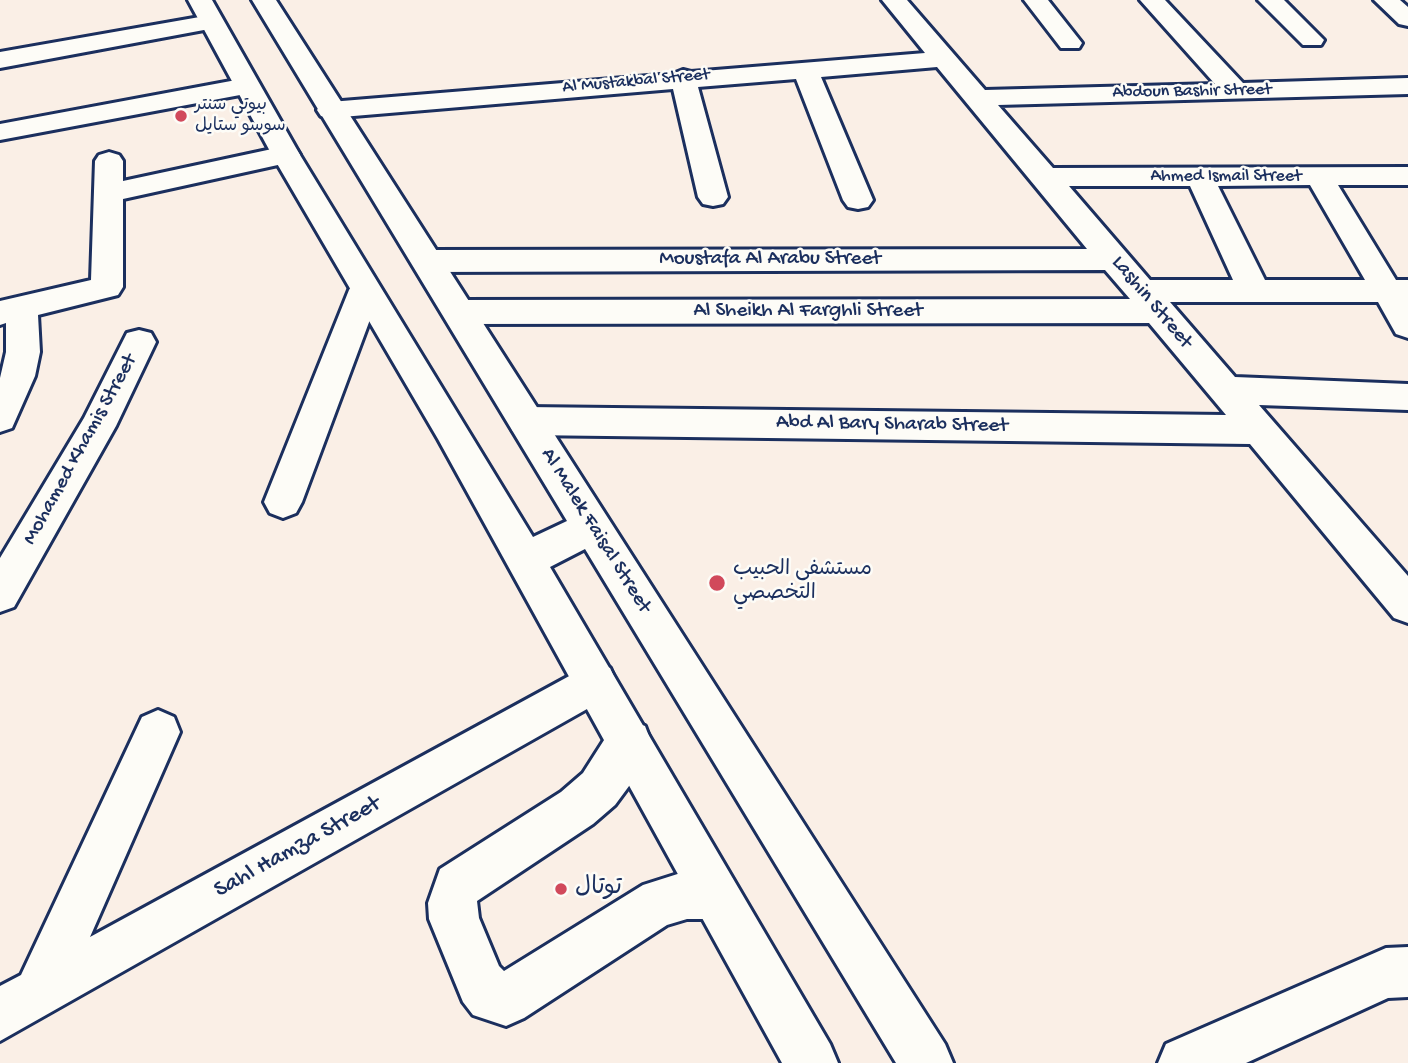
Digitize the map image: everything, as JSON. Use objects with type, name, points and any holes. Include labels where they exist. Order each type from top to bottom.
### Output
[{"type":"street","name":"Al Malek Faisal Street","points":[[264,0],[330,110],[459,312],[926,1063]]},
{"type":"street","name":"Lashin Street","points":[[894,0],[1408,605]]},
{"type":"street","points":[[1036,0],[1070,43]]},
{"type":"street","points":[[1152,0],[1236,91]]},
{"type":"street","points":[[1270,0],[1312,40]]},
{"type":"street","points":[[0,60],[206,11],[365,290],[451,429],[811,1063]]},
{"type":"street","name":"Al Mustakbal Street","points":[[330,110],[683,78],[943,59]]},
{"type":"street","points":[[805,69],[858,200]]},
{"type":"street","points":[[683,78],[713,197]]},
{"type":"street","points":[[0,132],[247,86]]},
{"type":"street","name":"Abdoun Bashir Street","points":[[976,97],[1408,86]]},
{"type":"street","points":[[109,193],[286,155]]},
{"type":"street","points":[[0,418],[18,376],[23,352],[11,311],[107,287],[109,162]]},
{"type":"street","name":"Ahmed Ismail Street","points":[[1044,177],[1408,176]]},
{"type":"street","points":[[1200,177],[1255,292]]},
{"type":"street","points":[[1319,177],[1397,291],[1408,326]]},
{"type":"street","name":"Moustafa Al Arabu Street","points":[[427,261],[1114,260]]},
{"type":"street","points":[[283,502],[365,290]]},
{"type":"street","name":"Al Sheikh Al Farghli Street","points":[[459,312],[1149,301],[1255,292],[1397,291]]},
{"type":"street","name":"Mohamed Khamis Street","points":[[0,594],[114,397],[139,342]]},
{"type":"street","points":[[1225,390],[1408,397]]},
{"type":"street","name":"Abd Al Bary Sharab Street","points":[[526,421],[1259,430]]},
{"type":"street","points":[[525,560],[593,527]]},
{"type":"street","name":"Sahl Hamza Street","points":[[0,1015],[595,681]]},
{"type":"street","points":[[40,992],[158,732]]},
{"type":"street","points":[[629,742],[605,781],[577,808],[457,886],[452,903],[454,919],[481,984],[491,997],[506,1000],[635,915],[660,902],[687,895],[715,895]]},
{"type":"street","points":[[1185,1063],[1386,973],[1408,972]]},
{"type":"place","name":"بيوتي سنتر سوسو ستايل","points":[[181,116]]},
{"type":"place","name":"مستشفى الحبيب التخصصي","points":[[717,583]]},
{"type":"place","name":"توتال","points":[[561,889]]}]
